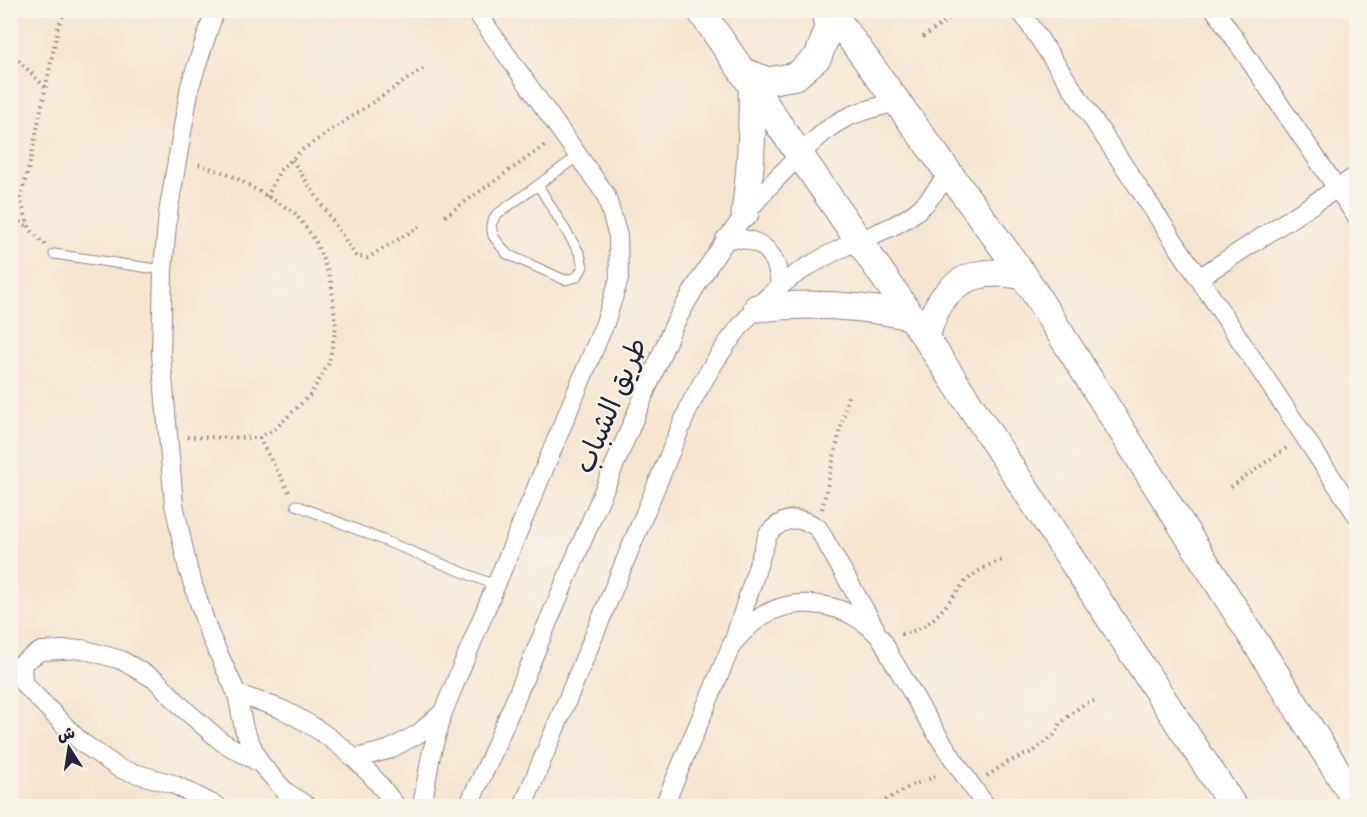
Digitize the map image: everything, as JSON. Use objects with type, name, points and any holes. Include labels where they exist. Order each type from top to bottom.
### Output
[{"type":"street","points":[[215,10],[190,86],[168,213],[163,270],[161,354],[174,504],[188,569],[209,633],[237,694],[244,729],[260,763],[285,791],[307,807]]},
{"type":"street","points":[[422,807],[431,755],[443,712],[606,323],[620,279],[618,236],[606,195],[476,10]]},
{"type":"street","points":[[700,10],[926,338],[1233,807]]},
{"type":"street","points":[[747,78],[768,81],[796,76],[818,57],[828,30],[825,10]]},
{"type":"street","points":[[830,10],[1024,276],[1356,801]]},
{"type":"street","points":[[1020,10],[1356,514]]},
{"type":"street","points":[[1215,10],[1356,216]]},
{"type":"street","points":[[745,213],[752,160],[747,78]]},
{"type":"street","name":"طريق الشباب","points":[[468,807],[673,327],[695,285],[745,213],[819,135],[842,120],[897,102]]},
{"type":"street","points":[[524,807],[690,405],[730,337],[780,286],[804,269],[859,240],[900,223],[919,210],[949,173]]},
{"type":"street","points":[[1199,278],[1356,176]]},
{"type":"street","points":[[725,239],[739,237],[765,248],[774,259],[779,272],[780,286]]},
{"type":"street","points":[[926,338],[931,317],[943,297],[960,283],[980,273],[1003,272],[1024,276]]},
{"type":"street","points":[[757,308],[808,304],[849,305],[911,316]]},
{"type":"street","points":[[664,807],[732,644],[768,534],[776,525],[797,518],[808,521],[818,528],[923,712],[986,807]]},
{"type":"street","points":[[732,644],[746,628],[763,616],[782,607],[803,603],[824,605],[844,611],[862,622],[879,637]]},
{"type":"street","points":[[217,807],[173,784],[120,769],[81,741],[23,683],[22,663],[41,651],[82,650],[121,660],[156,680],[184,709],[222,741],[260,763]]},
{"type":"street","points":[[237,694],[280,709],[320,731],[356,759],[380,784],[396,807]]},
{"type":"street","points":[[356,759],[398,745],[418,734],[443,712]]},
{"type":"lane","points":[[538,185],[580,254],[583,267],[577,277],[565,280],[507,254],[493,236],[491,225],[496,215],[578,156]]},
{"type":"lane","points":[[54,254],[163,270]]},
{"type":"lane","points":[[297,505],[497,586]]},
{"type":"path","points":[[30,229],[20,199],[58,28],[65,10]]},
{"type":"path","points":[[923,37],[962,10]]},
{"type":"path","points":[[10,52],[46,88]]},
{"type":"path","points":[[267,197],[280,170],[302,150],[424,68]]},
{"type":"path","points":[[445,216],[562,134]]},
{"type":"path","points":[[167,437],[259,438],[275,429],[311,394],[329,363],[336,327],[331,280],[315,240],[294,213],[231,175],[177,157]]},
{"type":"path","points":[[292,160],[356,256],[367,258],[422,225]]},
{"type":"path","points":[[10,215],[30,229],[54,254]]},
{"type":"path","points":[[818,528],[849,392]]},
{"type":"path","points":[[1231,487],[1304,436]]},
{"type":"path","points":[[259,438],[297,505]]},
{"type":"path","points":[[879,637],[908,633],[926,623],[949,603],[966,581],[991,564],[1005,559]]},
{"type":"path","points":[[971,787],[1008,762],[1039,747],[1054,735],[1061,723],[1072,712],[1084,704],[1097,700]]},
{"type":"path","points":[[875,807],[913,785],[960,769]]}]
